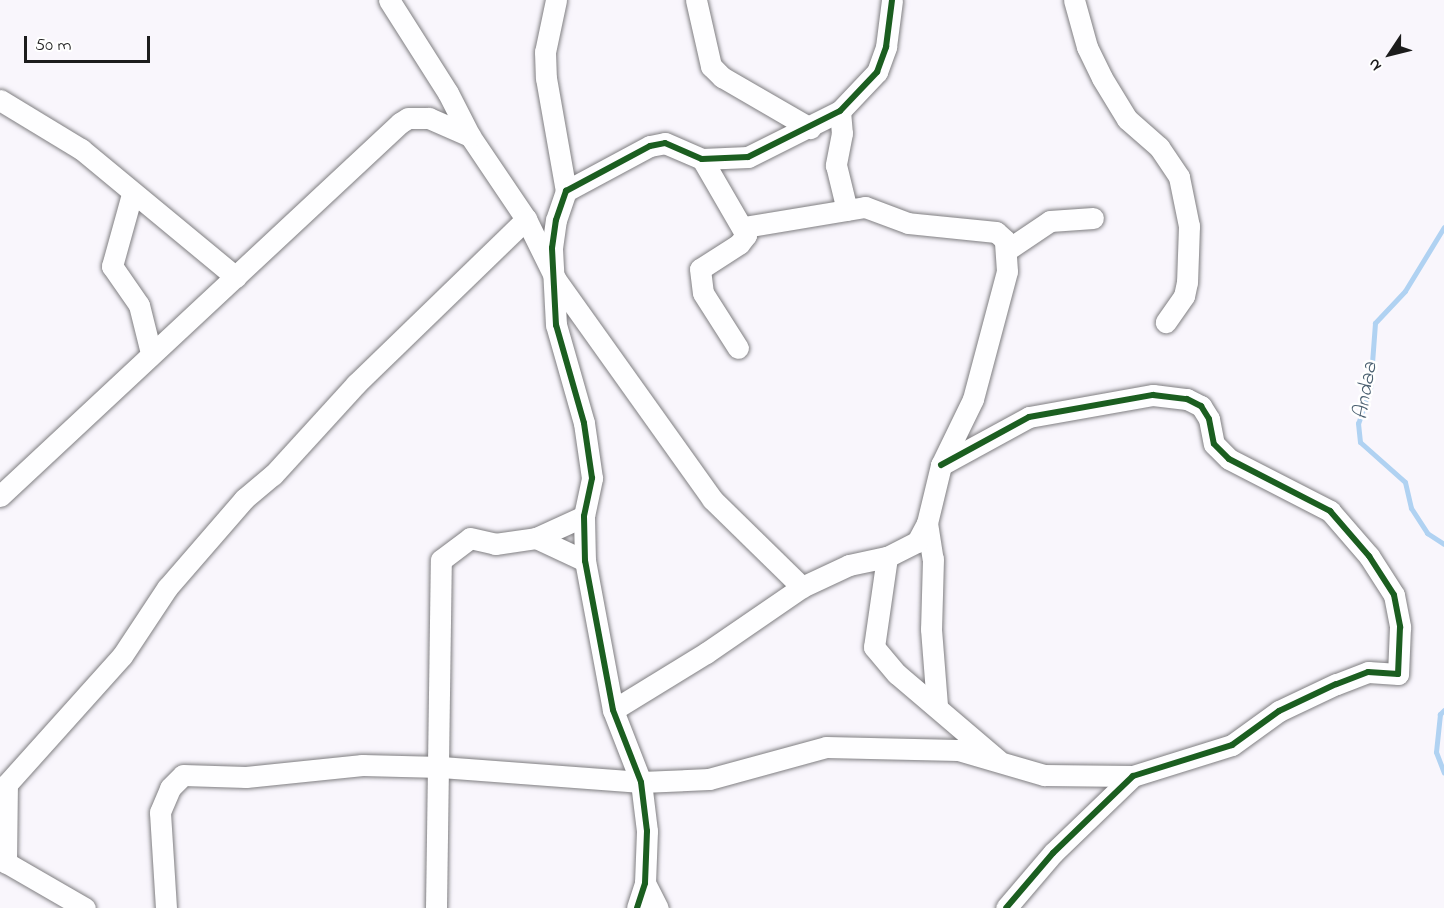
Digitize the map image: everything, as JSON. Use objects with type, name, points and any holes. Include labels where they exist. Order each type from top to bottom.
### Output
[{"type":"street","points":[[389,0],[448,93],[470,136],[526,219],[556,280],[712,499],[802,588]]},
{"type":"street","points":[[556,0],[545,52],[546,78],[566,191],[552,248],[556,280],[556,325],[568,357],[592,478],[584,516],[585,561],[614,710],[641,782],[647,831],[645,883],[637,908]]},
{"type":"street","points":[[696,0],[711,66],[722,77],[810,128]]},
{"type":"street","points":[[566,191],[659,142],[702,159],[748,157],[840,111],[877,72],[886,47],[892,0]]},
{"type":"street","points":[[1073,1],[1087,47],[1107,87],[1135,128],[1171,160],[1179,177],[1189,226],[1187,282],[1184,296],[1166,322]]},
{"type":"street","points":[[429,118],[448,93]]},
{"type":"street","points":[[0,100],[81,149],[132,194],[236,278]]},
{"type":"street","points":[[840,111],[842,133],[836,165],[847,210]]},
{"type":"street","points":[[0,496],[400,123],[408,118],[429,118],[470,136]]},
{"type":"street","points":[[702,159],[744,228],[743,240],[707,262],[700,269],[699,280],[703,293],[738,348]]},
{"type":"street","points":[[132,194],[112,266],[139,305],[151,353]]},
{"type":"street","points":[[614,710],[706,653],[802,588],[849,565],[887,557],[917,542],[927,523],[941,465],[973,399],[1007,271],[1007,250],[996,232],[908,223],[865,207],[744,228]]},
{"type":"street","points":[[1007,250],[1050,221],[1093,218]]},
{"type":"street","points":[[85,908],[3,861],[2,774],[122,656],[167,588],[244,500],[273,475],[356,384],[526,219]]},
{"type":"street","points":[[568,357],[598,336]]},
{"type":"street","points":[[166,908],[160,812],[170,788],[183,775],[246,777],[362,765],[441,767],[641,782],[709,779],[826,747],[958,750],[1044,775],[1133,776],[1232,745],[1279,711],[1336,684],[1368,672],[1398,674],[1400,627],[1388,585],[1369,556],[1330,512],[1219,451],[1201,406],[1187,399],[1153,395],[1029,417],[941,465]]},
{"type":"street","points":[[436,908],[441,767],[441,560],[470,538],[495,544],[536,538],[584,516]]},
{"type":"street","points":[[927,523],[933,559],[931,629],[937,706]]},
{"type":"street","points":[[536,538],[585,561]]},
{"type":"street","points":[[887,557],[874,647],[897,674],[1001,762]]},
{"type":"street","points":[[1006,908],[1053,853],[1133,776]]},
{"type":"street","points":[[645,883],[658,908]]},
{"type":"waterway","name":"Andaa","points":[[1444,227],[1405,291],[1375,323],[1370,389],[1358,423],[1360,442],[1405,482],[1411,508],[1427,533],[1444,544]]},
{"type":"waterway","name":"Andaa","points":[[1444,710],[1440,714],[1436,752],[1444,773]]},
{"type":"cycle path","points":[[637,908],[645,883],[647,831],[641,782],[613,710],[585,561],[584,516],[592,478],[584,423],[556,325],[552,248],[556,220],[566,191],[650,146],[665,143],[702,159],[748,157],[840,111],[877,72],[886,47],[892,0]]},
{"type":"cycle path","points":[[941,465],[1029,417],[1153,395],[1187,399],[1201,406],[1209,419],[1214,444],[1229,459],[1330,511],[1369,556],[1394,595],[1400,627],[1398,674],[1368,672],[1336,684],[1279,711],[1232,745],[1133,776],[1053,853],[1006,908]]}]
